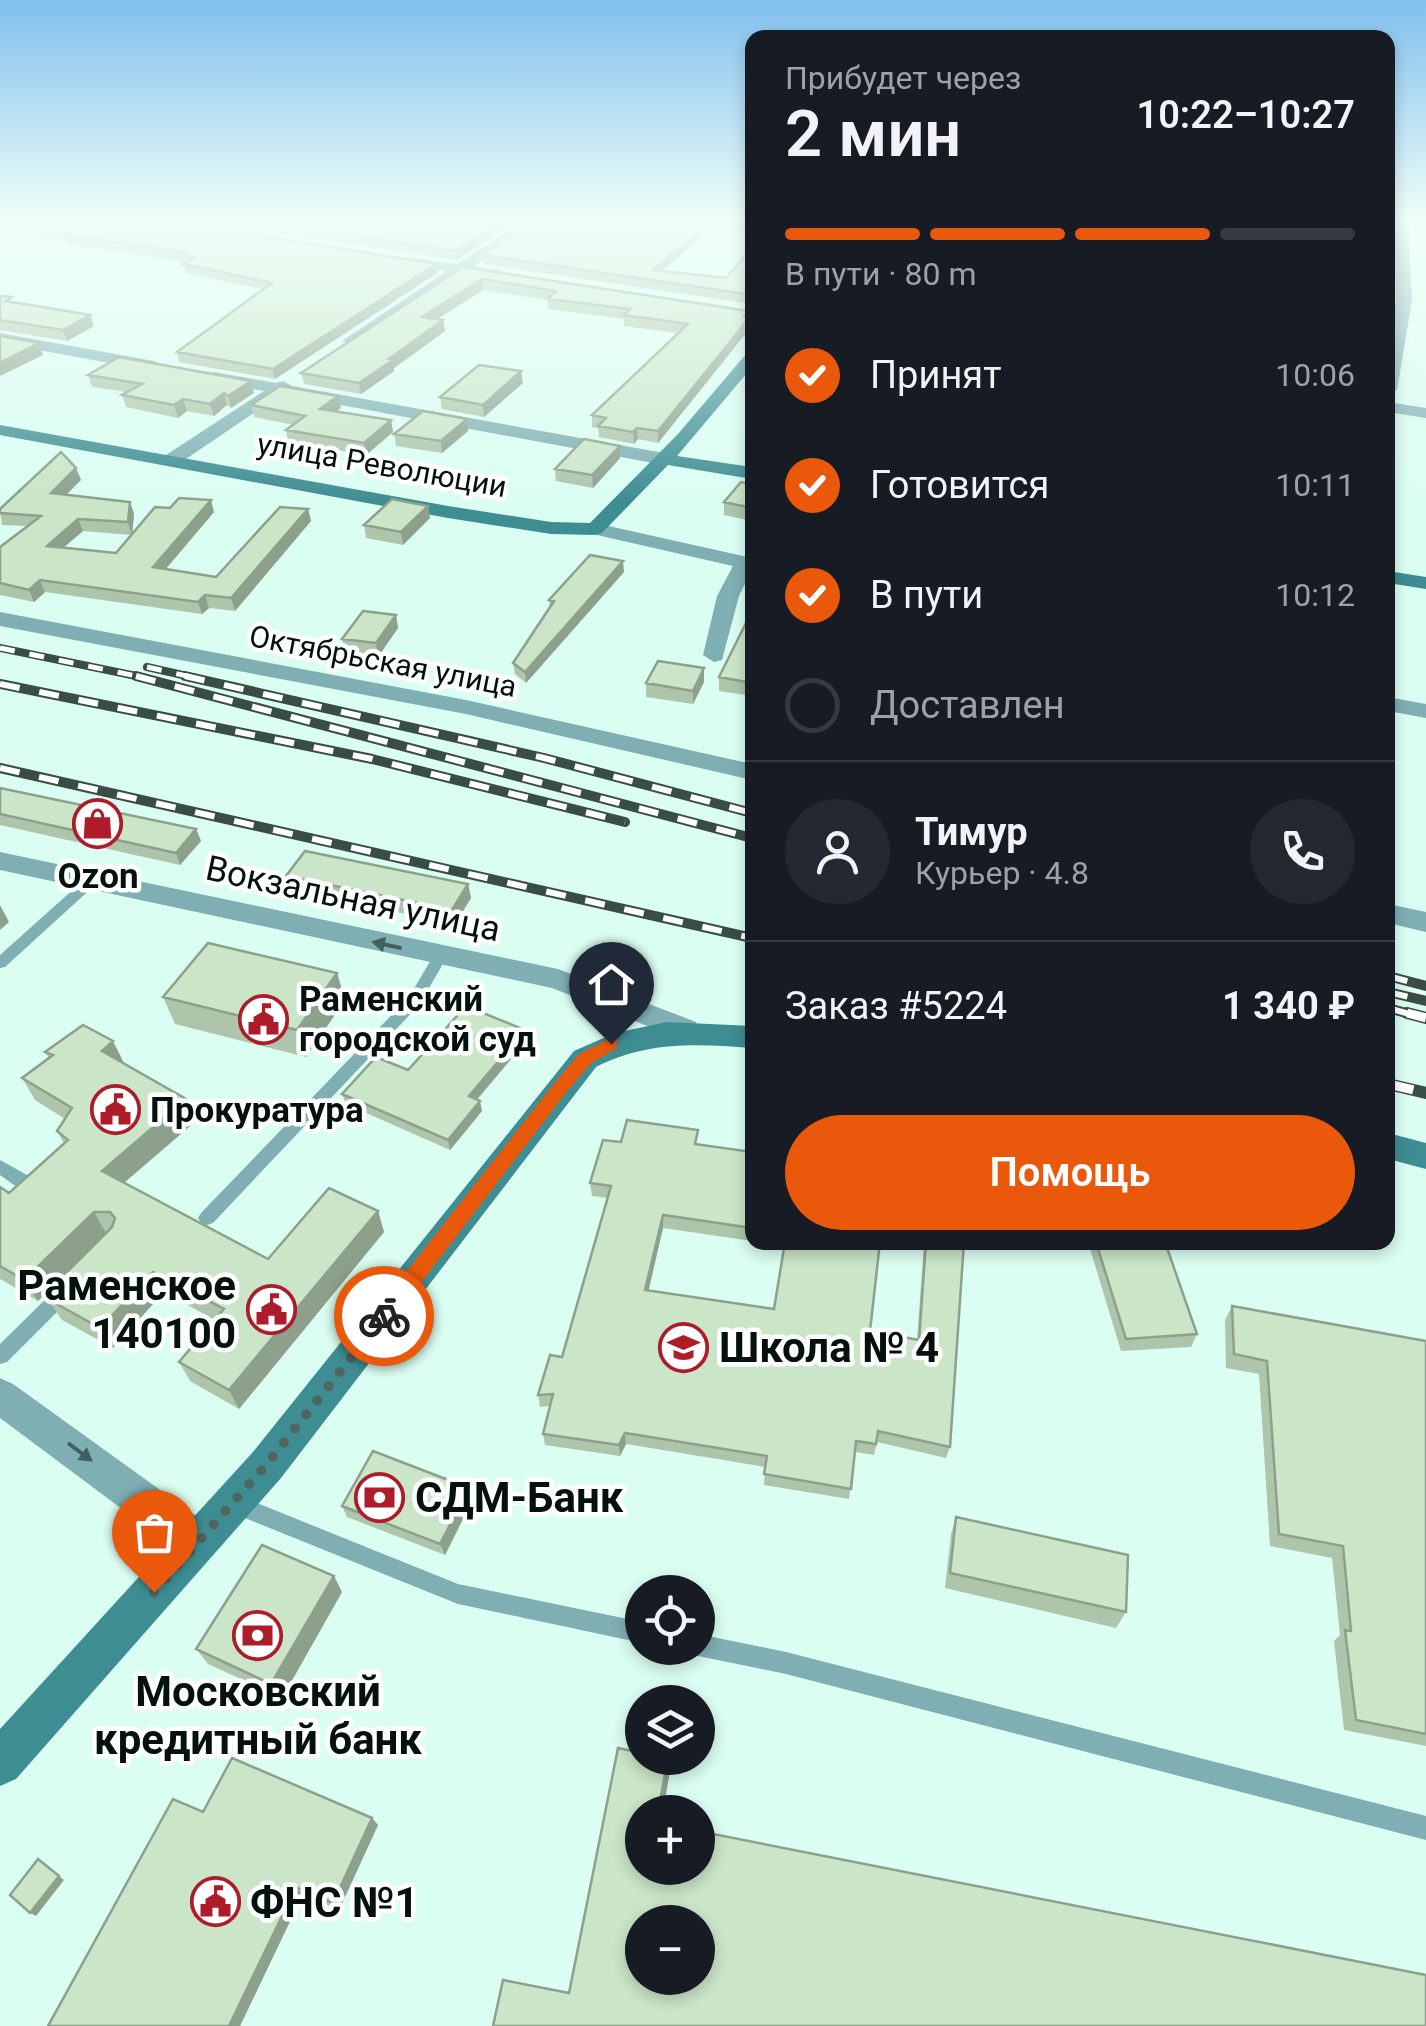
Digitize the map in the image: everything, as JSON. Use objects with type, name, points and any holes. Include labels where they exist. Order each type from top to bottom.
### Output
[{"type":"street","points":[[328,356],[391,314]]},
{"type":"street","points":[[1395,351],[1402,314]]},
{"type":"street","points":[[0,338],[745,472]]},
{"type":"street","points":[[595,529],[664,459],[745,364]]},
{"type":"street","points":[[173,460],[295,378]]},
{"type":"street","points":[[1395,408],[1426,412]]},
{"type":"street","name":"улица Революции","points":[[0,430],[448,512],[551,528],[595,529],[745,562]]},
{"type":"street","points":[[714,655],[728,596],[745,569]]},
{"type":"street","points":[[1395,577],[1426,583]]},
{"type":"street","name":"Октябрьская улица","points":[[0,619],[466,708],[745,770]]},
{"type":"street","points":[[1395,705],[1426,712]]},
{"type":"street","name":"Вокзальная улица","points":[[0,861],[558,979],[685,1030]]},
{"type":"street","points":[[1395,915],[1426,922]]},
{"type":"street","points":[[0,1763],[233,1504],[585,1058],[611,1044],[685,1030],[745,1036]]},
{"type":"street","points":[[1395,1148],[1426,1156]]},
{"type":"street","points":[[0,1396],[200,1542]]},
{"type":"lane","points":[[0,962],[91,882]]},
{"type":"lane","points":[[208,1218],[414,1001],[440,957]]},
{"type":"lane","points":[[0,1167],[30,1185]]},
{"type":"lane","points":[[0,1356],[77,1280]]},
{"type":"lane","points":[[233,1504],[458,1594],[625,1629]]},
{"type":"lane","points":[[715,1648],[1426,1828]]},
{"type":"building","points":[[0,314],[90,315],[63,330],[0,320]]},
{"type":"building","points":[[230,314],[359,314],[273,369],[177,352]]},
{"type":"building","points":[[392,314],[427,314],[422,317],[443,320],[359,383],[301,373]]},
{"type":"building","points":[[745,314],[745,323],[658,431],[637,428],[633,432],[598,426],[606,418],[592,415],[688,324],[624,315]]},
{"type":"building","points":[[0,336],[39,343],[0,363]]},
{"type":"building","points":[[119,357],[251,381],[210,404],[183,399],[174,405],[122,395],[142,384],[88,375]]},
{"type":"building","points":[[479,365],[521,371],[483,405],[440,397]]},
{"type":"building","points":[[280,386],[338,396],[320,409],[391,420],[364,443],[286,430],[305,416],[251,405]]},
{"type":"building","points":[[423,411],[467,419],[441,441],[394,434]]},
{"type":"building","points":[[584,439],[620,446],[592,475],[555,469]]},
{"type":"building","points":[[61,452],[76,468],[51,493],[130,502],[128,522],[78,519],[47,546],[116,553],[155,507],[170,508],[179,498],[211,500],[153,567],[216,577],[280,507],[308,509],[231,598],[205,595],[198,602],[40,580],[29,590],[0,583],[0,547],[41,516],[0,513],[0,509]]},
{"type":"building","points":[[741,482],[745,483],[745,506],[724,502]]},
{"type":"building","points":[[392,499],[428,506],[401,532],[364,525]]},
{"type":"building","points":[[590,555],[623,561],[525,672],[513,663],[554,601],[549,600]]},
{"type":"building","points":[[363,611],[396,615],[376,643],[342,639]]},
{"type":"building","points":[[745,625],[745,682],[719,677]]},
{"type":"building","points":[[658,661],[704,668],[693,691],[646,683]]},
{"type":"building","points":[[0,788],[196,829],[176,853],[0,814]]},
{"type":"building","points":[[305,851],[468,884],[452,910],[286,876]]},
{"type":"building","points":[[208,943],[337,973],[297,1030],[163,997]]},
{"type":"building","points":[[466,1006],[525,1030],[469,1096],[480,1101],[448,1140],[342,1094],[376,1057],[408,1070]]},
{"type":"building","points":[[83,1025],[113,1041],[102,1051],[186,1099],[102,1171],[268,1259],[329,1188],[378,1211],[229,1390],[179,1362],[224,1309],[153,1272],[100,1328],[48,1299],[51,1296],[46,1293],[112,1227],[115,1218],[110,1212],[94,1212],[24,1280],[0,1266],[0,1187],[9,1193],[68,1140],[57,1131],[72,1108],[22,1078],[53,1055],[45,1052]]},
{"type":"building","points":[[627,1120],[698,1130],[695,1144],[745,1151],[745,1227],[663,1215],[645,1290],[774,1309],[784,1250],[879,1250],[870,1331],[919,1340],[925,1250],[963,1250],[950,1447],[878,1431],[876,1444],[856,1441],[851,1489],[764,1474],[767,1456],[625,1433],[619,1445],[543,1434],[553,1394],[538,1395],[550,1355],[562,1357],[611,1186],[590,1183],[603,1140],[621,1142]]},
{"type":"building","points":[[1098,1250],[1168,1250],[1197,1334],[1126,1339]]},
{"type":"building","points":[[1232,1306],[1426,1341],[1426,1734],[1356,1720],[1345,1630],[1351,1631],[1343,1546],[1279,1534],[1267,1361],[1234,1354]]},
{"type":"building","points":[[373,1451],[469,1488],[440,1544],[342,1506]]},
{"type":"building","points":[[956,1517],[1128,1555],[1126,1612],[950,1573]]},
{"type":"building","points":[[262,1545],[334,1576],[271,1684],[196,1649]]},
{"type":"building","points":[[618,1748],[625,1749],[625,1775],[665,1775],[661,1795],[625,1795],[625,1885],[715,1885],[715,1834],[1426,1975],[1426,2026],[493,2026],[503,1980],[569,1993]]},
{"type":"building","name":"ФНС №1","points":[[232,1758],[372,1818],[333,1903],[296,1887],[229,2026],[48,2026],[173,1799],[203,1812]]},
{"type":"building","points":[[38,1859],[59,1876],[30,1913],[10,1895]]},
{"type":"railway","points":[[0,648],[146,678]]},
{"type":"railway","points":[[147,667],[196,678]]},
{"type":"railway","points":[[136,676],[745,836]]},
{"type":"railway","points":[[185,676],[544,758],[745,811]]},
{"type":"railway","points":[[0,684],[372,759],[625,822]]},
{"type":"railway","points":[[0,768],[745,936]]},
{"type":"railway","points":[[1395,978],[1426,986]]},
{"type":"railway","points":[[1395,994],[1426,1001]]},
{"type":"railway","points":[[1395,1010],[1417,1016]]},
{"type":"railway","points":[[1407,1013],[1426,1018]]},
{"type":"railway","points":[[1395,1086],[1426,1093]]},
{"type":"way so far","points":[[154,1592],[267,1464],[384,1316]]},
{"type":"place","name":"Ozon","points":[[98,824]]},
{"type":"place","name":"Раменский городской суд","points":[[264,1019]]},
{"type":"place","name":"Прокуратура","points":[[115,1110]]},
{"type":"place","name":"Раменское 140100","points":[[271,1309]]},
{"type":"place","name":"Школа № 4","points":[[684,1347]]},
{"type":"place","name":"СДМ-Банк","points":[[380,1497]]},
{"type":"place","name":"Московский кредитный банк","points":[[258,1635]]},
{"type":"place","name":"ФНС №1","points":[[215,1902]]},
{"type":"route","points":[[384,1316],[585,1058],[611,1044]]}]
